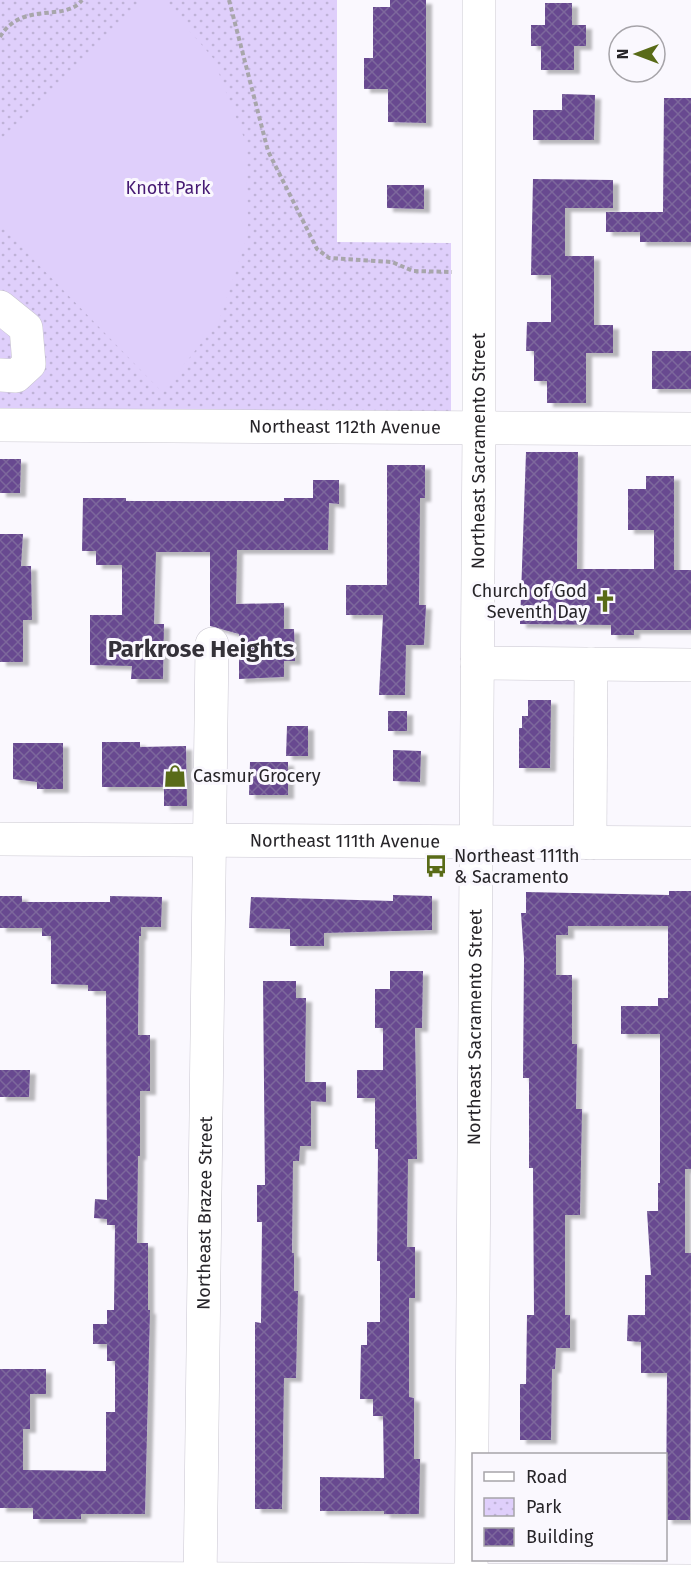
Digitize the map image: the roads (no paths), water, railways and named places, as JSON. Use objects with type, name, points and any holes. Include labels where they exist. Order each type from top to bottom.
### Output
[{"type":"street","name":"Northeast Sacramento Street","points":[[471,1582],[479,428],[478,0]]},
{"type":"street","points":[[0,307],[26,328],[29,364],[16,376],[0,375]]},
{"type":"street","name":"Northeast 112th Avenue","points":[[0,425],[691,429]]},
{"type":"street","name":"Northeast Brazee Street","points":[[199,1582],[212,644]]},
{"type":"street","points":[[477,663],[691,665]]},
{"type":"street","points":[[590,843],[591,664]]},
{"type":"street","name":"Northeast 111th Avenue","points":[[0,839],[691,843]]},
{"type":"street","points":[[0,1578],[199,1582],[691,1581]]},
{"type":"place","name":"Church of God Seventh Day","points":[[605,601]]},
{"type":"place","name":"Casmur Grocery","points":[[175,776]]},
{"type":"place","name":"Northeast 111th & Sacramento","points":[[436,866]]},
{"type":"district","name":"Parkrose Heights","points":[[201,649]]},
{"type":"park label","name":"Knott Park","points":[[168,188]]}]
